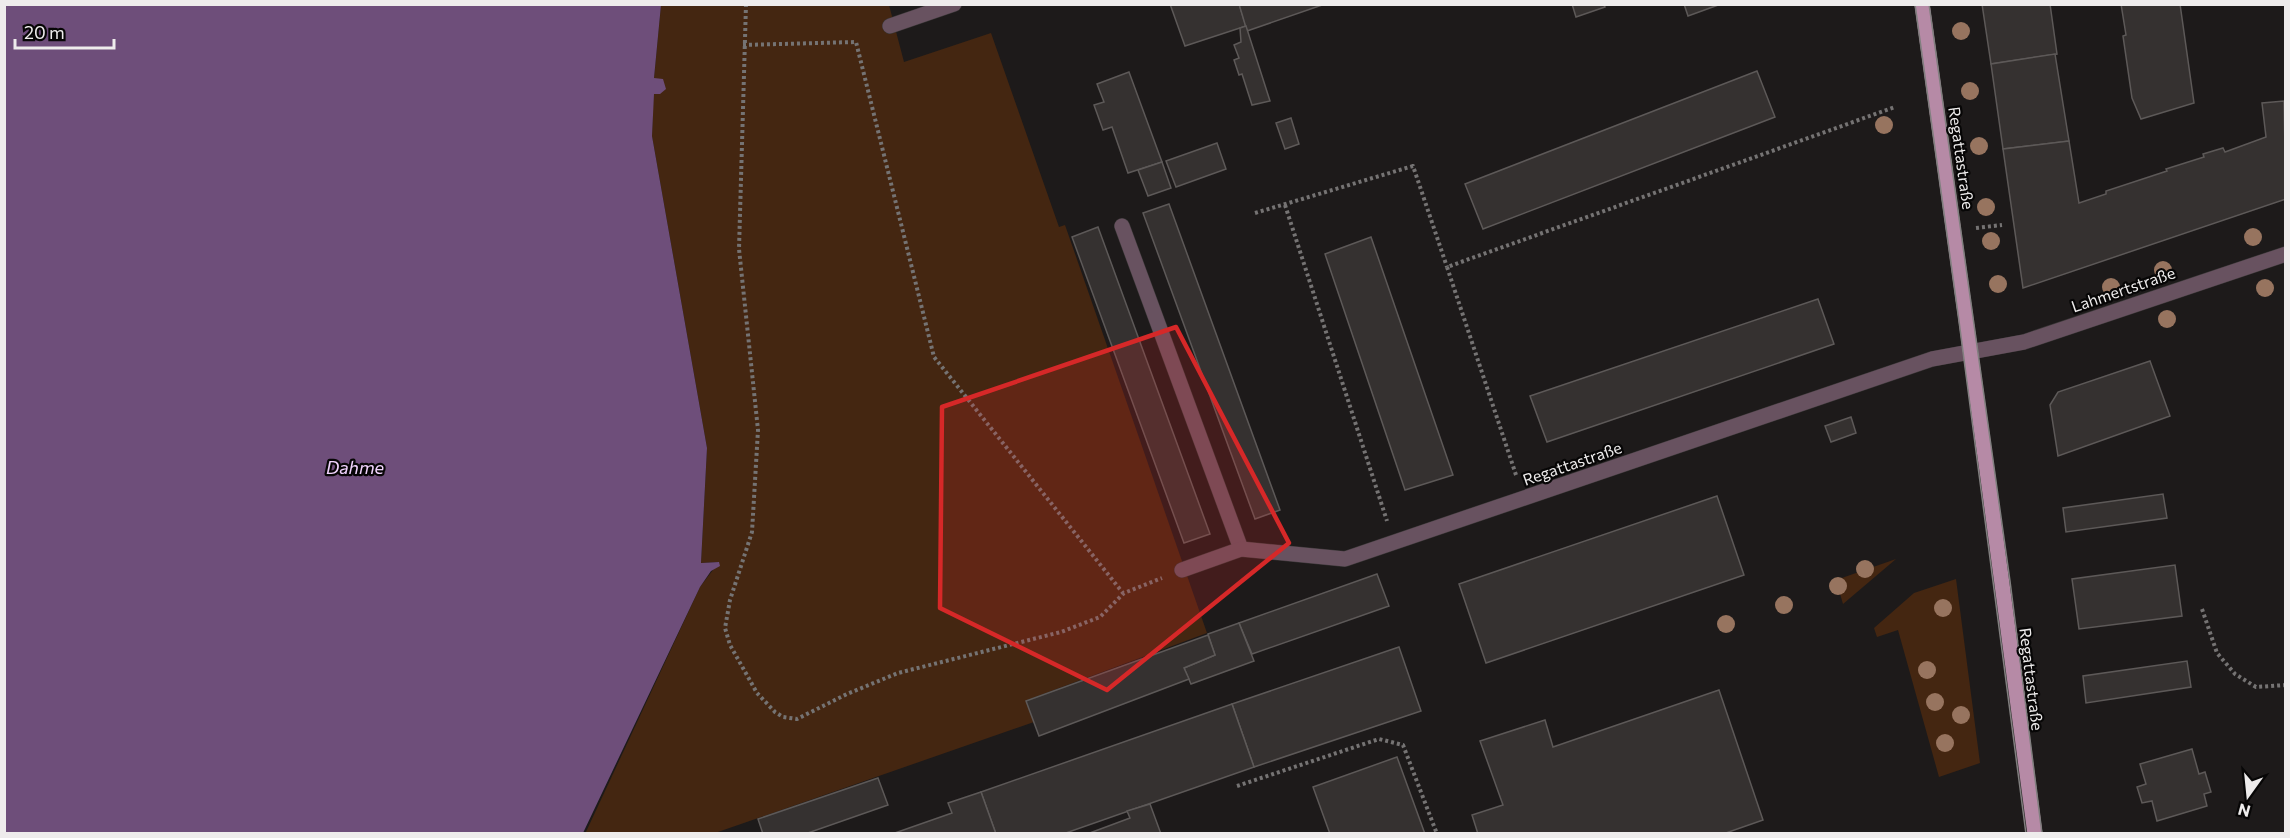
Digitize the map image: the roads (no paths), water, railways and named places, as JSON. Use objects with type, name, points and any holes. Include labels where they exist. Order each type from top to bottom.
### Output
[{"type":"main road","name":"Regattastraße","points":[[1922,4],[2035,834]]},
{"type":"street","points":[[890,26],[954,4]]},
{"type":"street","points":[[1122,226],[1241,549]]},
{"type":"street","name":"Lahmertstraße","points":[[1971,351],[2024,342],[2286,254]]},
{"type":"street","name":"Regattastraße","points":[[1182,570],[1241,549],[1345,559],[1932,359],[1971,351]]},
{"type":"water","name":"Dahme","points":[[5,4],[661,5],[654,78],[663,79],[666,89],[660,94],[654,94],[652,136],[707,448],[701,563],[719,562],[720,566],[711,571],[700,587],[583,833],[5,833]]},
{"type":"tram line","points":[[1915,4],[2026,834]]},
{"type":"tram line","points":[[1929,4],[2010,581],[2042,834]]}]
